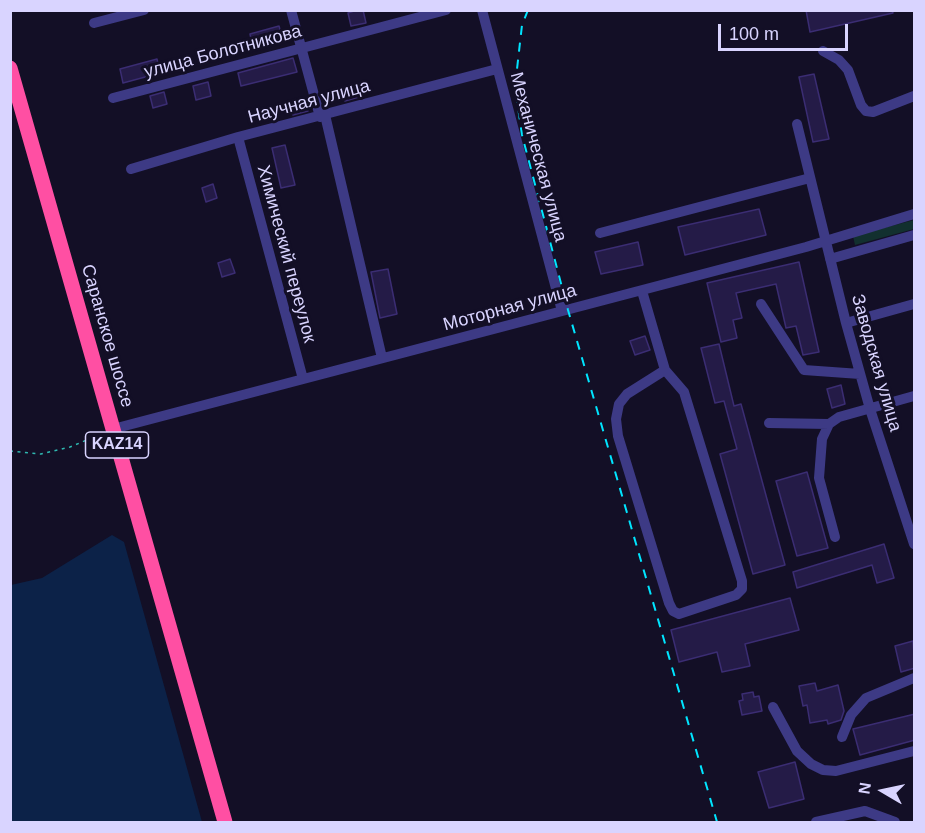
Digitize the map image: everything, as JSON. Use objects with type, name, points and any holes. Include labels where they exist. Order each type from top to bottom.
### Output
[{"type":"highway","name":"Саранское шоссе","points":[[10,68],[225,822]]},
{"type":"street","points":[[94,23],[144,10]]},
{"type":"street","points":[[291,10],[323,116],[382,358]]},
{"type":"street","name":"улица Болотникова","points":[[113,98],[446,10]]},
{"type":"street","name":"Механическая улица","points":[[482,10],[562,311]]},
{"type":"street","points":[[823,51],[839,60],[848,70],[861,105],[866,111],[873,112],[915,96]]},
{"type":"street","name":"Научная улица","points":[[131,169],[238,137],[497,69]]},
{"type":"street","name":"Заводская улица","points":[[797,124],[860,374],[915,544]]},
{"type":"street","name":"Химический переулок","points":[[238,137],[303,379]]},
{"type":"street","points":[[600,233],[810,178]]},
{"type":"street","name":"Моторная улица","points":[[113,429],[642,291],[806,247],[915,214]]},
{"type":"street","points":[[830,258],[915,235]]},
{"type":"street","points":[[642,291],[665,370],[684,392],[742,581],[742,589],[736,595],[680,614],[672,611],[669,603],[618,436],[616,419],[619,404],[627,394],[665,370]]},
{"type":"street","points":[[760,304],[804,370],[860,374]]},
{"type":"street","points":[[846,323],[915,304]]},
{"type":"street","points":[[835,537],[819,478],[822,438],[829,424],[839,417],[915,396]]},
{"type":"street","points":[[769,423],[829,424]]},
{"type":"street","points":[[842,737],[850,715],[866,698],[915,678]]},
{"type":"street","points":[[773,707],[797,751],[811,764],[823,770],[836,771],[915,751]]},
{"type":"street","points":[[816,822],[865,811],[895,822]]},
{"type":"path","points":[[10,451],[40,454],[70,447],[113,429]]},
{"type":"green space","points":[[914,220],[914,229],[855,245],[853,236]]},
{"type":"water","points":[[112,535],[124,542],[202,822],[11,822],[11,585],[42,578]]},
{"type":"building","points":[[363,10],[366,23],[351,26],[348,13]]},
{"type":"building","points":[[806,10],[892,10],[893,13],[810,32]]},
{"type":"building","points":[[279,26],[283,40],[253,48],[250,34]]},
{"type":"building","points":[[293,58],[297,72],[241,86],[238,73]]},
{"type":"building","points":[[157,59],[160,73],[123,83],[120,69]]},
{"type":"building","points":[[814,74],[829,139],[813,142],[799,77]]},
{"type":"building","points":[[208,82],[211,96],[196,100],[193,86]]},
{"type":"building","points":[[356,85],[359,97],[345,101],[342,88]]},
{"type":"building","points":[[164,92],[167,104],[153,108],[150,96]]},
{"type":"building","points":[[305,101],[308,111],[293,115],[291,104]]},
{"type":"building","points":[[285,145],[295,185],[281,188],[272,148]]},
{"type":"building","points":[[213,184],[217,198],[206,202],[202,188]]},
{"type":"building","points":[[759,209],[766,235],[685,255],[678,227]]},
{"type":"building","points":[[638,242],[643,265],[601,274],[595,252]]},
{"type":"building","points":[[230,259],[235,273],[222,277],[218,263]]},
{"type":"building","points":[[799,262],[819,352],[803,355],[796,326],[786,328],[776,284],[736,293],[742,318],[733,320],[737,338],[721,342],[707,283]]},
{"type":"building","points":[[388,269],[397,314],[380,318],[371,272]]},
{"type":"building","points":[[645,336],[650,350],[635,355],[630,341]]},
{"type":"building","points":[[719,344],[734,406],[741,404],[785,565],[753,574],[720,454],[737,449],[724,401],[715,403],[701,348]]},
{"type":"building","points":[[841,385],[845,404],[832,408],[827,389]]},
{"type":"building","points":[[807,472],[828,548],[797,556],[776,481]]},
{"type":"building","points":[[884,544],[894,578],[877,583],[872,565],[797,588],[793,572]]},
{"type":"building","points":[[790,598],[799,630],[745,644],[750,666],[722,672],[717,652],[679,662],[671,630]]},
{"type":"building","points":[[913,641],[915,668],[901,672],[895,646]]},
{"type":"building","points":[[815,683],[817,691],[838,685],[844,711],[841,720],[828,724],[827,720],[810,723],[807,705],[803,706],[799,686]]},
{"type":"building","points":[[753,692],[754,697],[759,696],[762,711],[742,715],[739,701],[743,700],[742,694]]},
{"type":"building","points":[[915,714],[915,740],[860,755],[853,729]]},
{"type":"building","points":[[795,762],[804,799],[769,808],[758,772]]},
{"type":"railway","points":[[528,10],[522,25],[517,69],[517,100],[522,135],[568,310],[717,822]]}]
